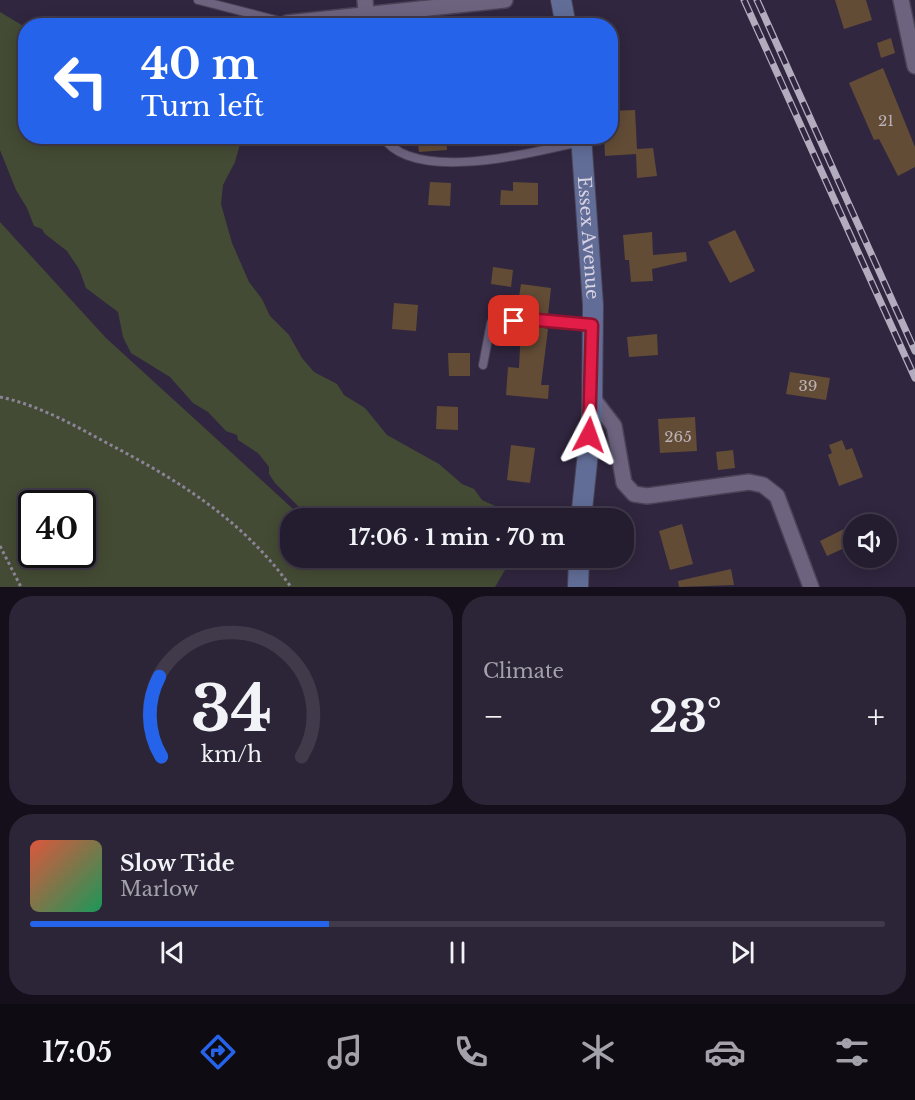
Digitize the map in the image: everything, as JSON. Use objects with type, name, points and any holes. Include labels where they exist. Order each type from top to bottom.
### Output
[{"type":"street","points":[[326,18],[505,0]]},
{"type":"street","points":[[561,0],[564,18]]},
{"type":"street","points":[[901,0],[915,66]]},
{"type":"street","name":"Essex Avenue","points":[[581,144],[592,325],[592,415],[582,508]]},
{"type":"street","points":[[591,396],[614,426],[624,483],[634,494],[647,496],[750,482],[763,485],[777,496],[811,587]]},
{"type":"street","points":[[578,587],[579,568]]},
{"type":"lane","points":[[198,0],[268,18]]},
{"type":"lane","points":[[387,144],[402,154],[418,160],[442,161],[505,157],[560,144]]},
{"type":"lane","points":[[483,365],[491,323],[538,320],[592,325]]},
{"type":"path","points":[[0,397],[25,403],[80,428],[154,468],[214,506],[276,566],[291,587]]},
{"type":"path","points":[[0,546],[21,587]]},
{"type":"green space","points":[[0,12],[18,23],[18,144],[240,144],[235,162],[223,185],[221,204],[232,243],[249,282],[262,299],[270,316],[289,335],[302,358],[314,372],[337,384],[344,395],[365,408],[387,435],[439,464],[462,484],[474,489],[482,500],[499,508],[300,508],[275,483],[269,474],[269,467],[258,453],[238,440],[237,435],[226,431],[208,412],[193,403],[170,377],[131,353],[123,337],[118,312],[86,288],[79,269],[67,251],[42,229],[34,226],[0,150]]},
{"type":"green space","points":[[0,222],[106,338],[292,508],[280,508],[280,568],[506,568],[495,587],[0,587]]},
{"type":"building","points":[[835,0],[866,0],[872,20],[844,29]]},
{"type":"building","points":[[891,38],[895,53],[881,58],[877,43]]},
{"type":"building","points":[[883,68],[915,147],[915,167],[898,176],[879,139],[874,140],[849,83]]},
{"type":"building","points":[[635,110],[637,149],[653,148],[657,176],[637,178],[636,154],[605,156],[604,144],[618,144],[618,111]]},
{"type":"building","points":[[418,144],[447,144],[447,150],[419,152]]},
{"type":"building","points":[[430,182],[451,183],[450,206],[428,205]]},
{"type":"building","points":[[513,182],[538,183],[538,205],[500,205],[501,190],[513,191]]},
{"type":"building","points":[[735,230],[755,271],[730,283],[708,242]]},
{"type":"building","points":[[652,232],[653,255],[686,252],[687,261],[652,269],[653,281],[631,282],[629,260],[625,260],[623,235]]},
{"type":"building","points":[[493,267],[513,270],[511,287],[491,284]]},
{"type":"building","points":[[521,284],[551,288],[548,315],[522,315],[522,311],[517,310]]},
{"type":"building","points":[[394,303],[418,305],[416,331],[392,329]]},
{"type":"building","points":[[538,326],[548,329],[541,385],[549,385],[548,399],[506,395],[508,367],[519,368],[521,327]]},
{"type":"building","points":[[657,334],[658,355],[629,357],[627,337]]},
{"type":"building","points":[[448,353],[470,353],[470,376],[449,376]]},
{"type":"building","points":[[790,372],[830,378],[826,400],[786,394]]},
{"type":"building","points":[[437,406],[458,407],[458,430],[436,429]]},
{"type":"building","points":[[695,417],[697,451],[660,453],[658,419]]},
{"type":"building","points":[[842,440],[846,450],[852,448],[863,477],[839,486],[828,455],[832,453],[829,445]]},
{"type":"building","points":[[511,445],[535,448],[530,483],[507,480]]},
{"type":"building","points":[[733,450],[735,468],[718,470],[716,452]]},
{"type":"building","points":[[682,524],[693,564],[670,570],[659,531]]},
{"type":"building","points":[[843,530],[843,549],[827,556],[820,541]]},
{"type":"building","points":[[731,569],[734,585],[679,587],[678,581]]},
{"type":"railway","points":[[744,0],[915,378]]},
{"type":"railway","points":[[757,0],[915,351]]},
{"type":"route","points":[[514,321],[538,320],[592,325],[592,415],[589,435]]}]
